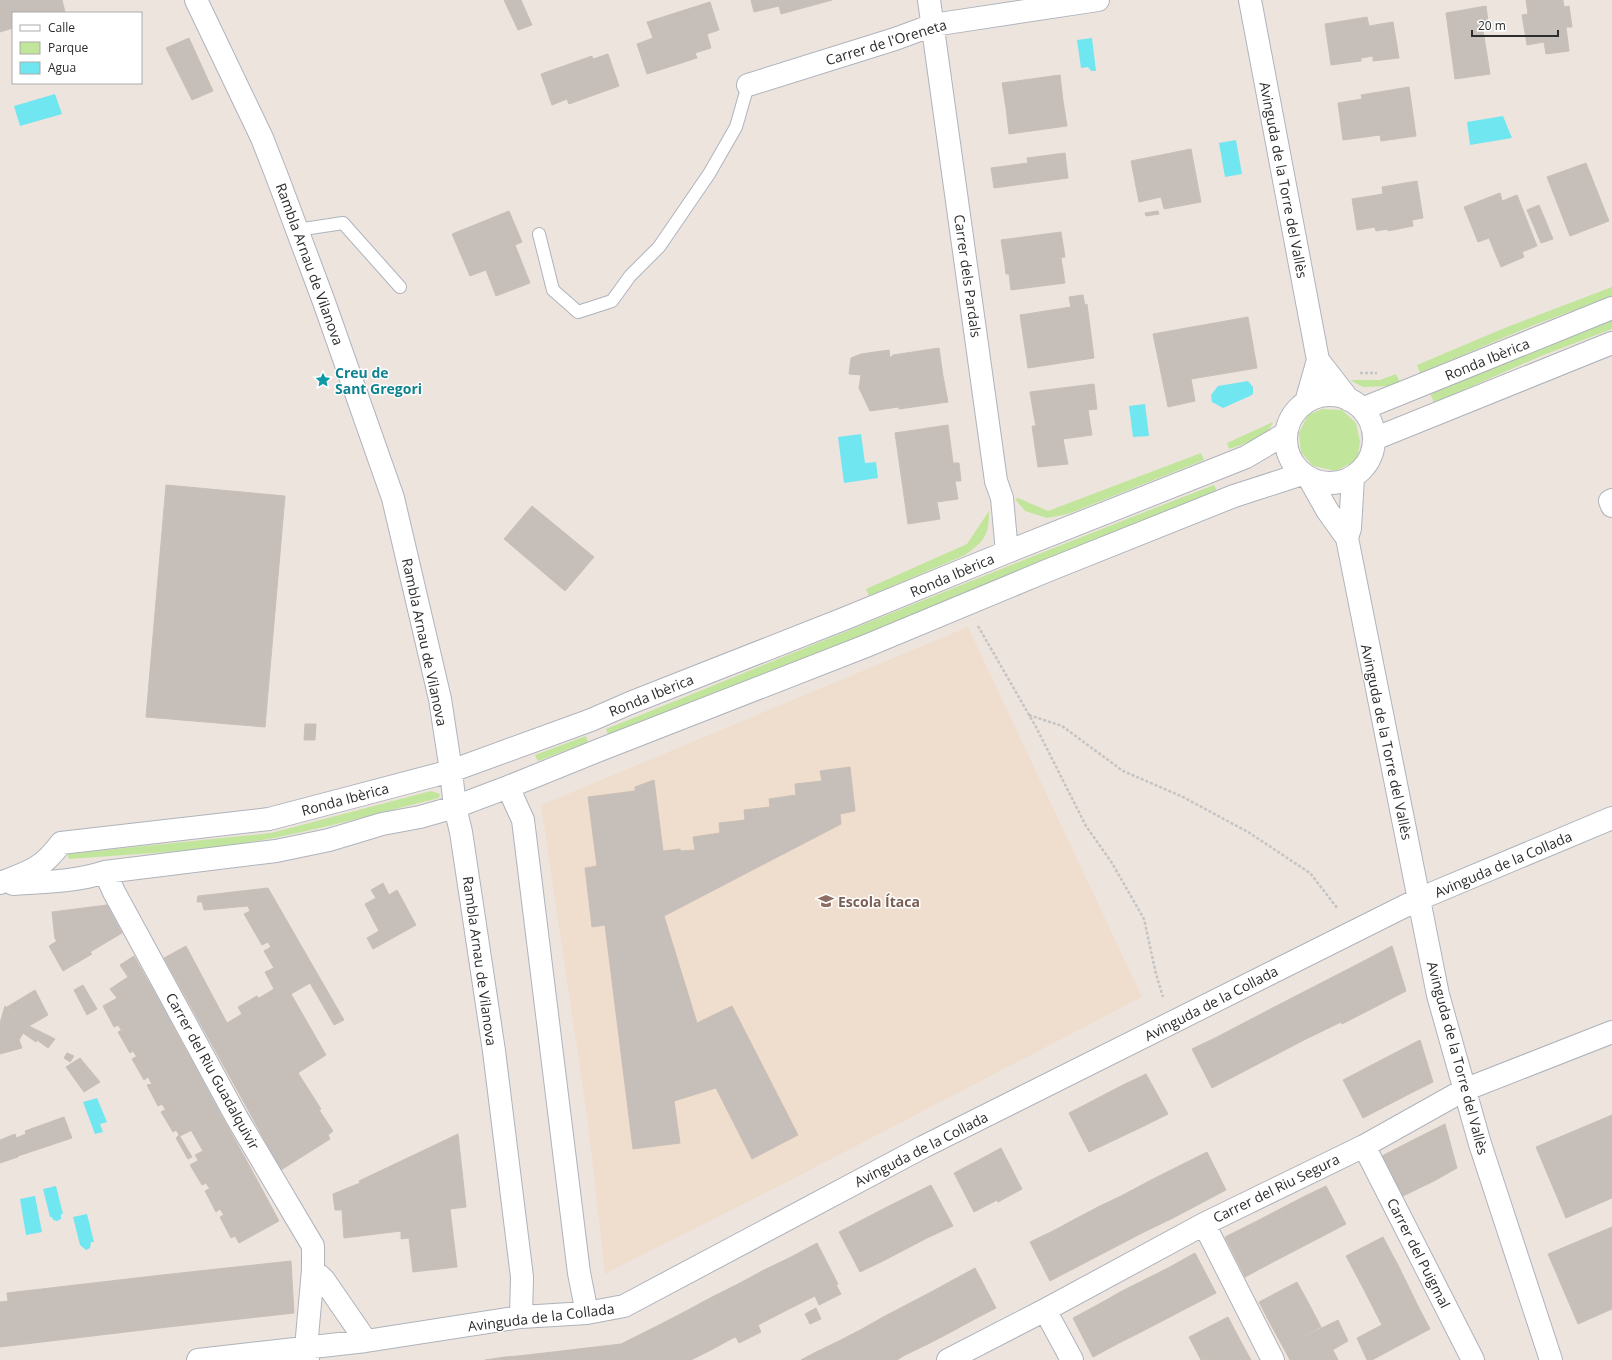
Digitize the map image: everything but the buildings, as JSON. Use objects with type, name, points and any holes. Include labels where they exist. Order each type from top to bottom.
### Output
[{"type":"street","name":"Rambla Arnau de Vilanova","points":[[196,0],[262,138],[327,309],[393,498],[440,699],[455,806],[461,832],[494,1051],[522,1277],[521,1317]]},
{"type":"street","name":"Carrer dels Pardals","points":[[929,0],[996,481],[1002,498],[1007,552]]},
{"type":"street","name":"Carrer de l'Oreneta","points":[[748,85],[895,40],[933,25],[1098,0]]},
{"type":"street","name":"Avinguda de la Torre del Vallès","points":[[1250,0],[1318,360],[1306,402]]},
{"type":"street","name":"Ronda Ibèrica","points":[[1355,404],[1612,308]]},
{"type":"street","points":[[1374,439],[1612,343]]},
{"type":"street","name":"Avinguda de la Torre del Vallès","points":[[1318,360],[1355,404]]},
{"type":"street","points":[[1319,396],[1335,396],[1355,404],[1370,423],[1374,439],[1368,461],[1362,470],[1352,477],[1338,482],[1323,483],[1306,476],[1289,456],[1286,434],[1292,416],[1306,402],[1319,396]]},
{"type":"street","name":"Ronda Ibèrica","points":[[0,884],[36,868],[52,855],[61,843],[269,819],[451,771],[591,720],[630,703],[1246,457],[1286,434]]},
{"type":"street","name":"Avinguda de la Torre del Vallès","points":[[1306,476],[1327,510],[1347,538],[1375,686],[1438,995],[1480,1144],[1550,1356]]},
{"type":"street","name":"Ronda Ibèrica","points":[[0,884],[53,882],[91,877],[105,872],[276,851],[329,840],[382,824],[420,817],[508,787],[866,646],[1044,572],[1234,496],[1306,476]]},
{"type":"street","name":"Avinguda de la Torre del Vallès","points":[[1347,538],[1350,528],[1352,477]]},
{"type":"street","points":[[508,787],[523,820],[579,1273],[588,1313]]},
{"type":"street","name":"Avinguda de la Collada","points":[[198,1360],[307,1354],[366,1341],[521,1317],[588,1313],[624,1306],[923,1147],[1419,899],[1612,818]]},
{"type":"street","name":"Carrer del Riu Guadalquivir","points":[[105,872],[114,892],[238,1118],[313,1246],[313,1270],[307,1354]]},
{"type":"street","name":"Carrer del Riu Segura","points":[[948,1360],[1045,1310],[1204,1224],[1364,1146],[1464,1090],[1612,1032]]},
{"type":"street","name":"Carrer del Puigmal","points":[[1364,1146],[1473,1360]]},
{"type":"street","points":[[1204,1224],[1273,1360]]},
{"type":"street","points":[[313,1270],[324,1280],[366,1341]]},
{"type":"street","points":[[1045,1310],[1072,1360]]},
{"type":"lane","points":[[539,234],[553,290],[578,312],[612,301],[630,276],[659,247],[709,174],[736,127],[748,85]]},
{"type":"lane","points":[[297,230],[343,223],[400,287]]},
{"type":"path","points":[[975,621],[1028,714],[1086,826],[1112,863],[1144,919],[1156,974],[1163,997]]},
{"type":"path","points":[[1028,714],[1062,726],[1123,771],[1183,797],[1248,832],[1310,873],[1338,909]]},
{"type":"shaded area","name":"Escola Ítaca","points":[[968,627],[1142,997],[783,1184],[605,1274],[588,1123],[541,805]]},
{"type":"green space","points":[[1612,287],[1612,296],[1534,325],[1420,373],[1417,365],[1507,327]]},
{"type":"green space","points":[[1612,319],[1612,329],[1541,356],[1434,403],[1430,393]]},
{"type":"green space","points":[[1396,374],[1400,382],[1390,386],[1363,387],[1350,380],[1380,380]]},
{"type":"green space","points":[[1322,409],[1342,410],[1356,423],[1360,442],[1357,460],[1336,471],[1313,466],[1301,452],[1299,433],[1308,415]]},
{"type":"green space","points":[[1273,422],[1265,433],[1254,440],[1229,449],[1227,443]]},
{"type":"green space","points":[[1201,453],[1204,460],[1068,514],[1047,518],[1025,511],[1015,499],[1018,498],[1048,511]]},
{"type":"green space","points":[[1214,485],[1217,491],[1045,562],[915,615],[608,735],[606,729],[985,575]]},
{"type":"green space","points":[[989,511],[987,532],[977,546],[965,555],[869,596],[866,589],[967,544]]},
{"type":"green space","points":[[586,736],[588,742],[538,761],[535,755]]},
{"type":"green space","points":[[431,791],[440,794],[439,798],[263,840],[217,847],[132,855],[69,859],[67,854],[271,833]]},
{"type":"water","points":[[1092,38],[1096,71],[1091,71],[1088,67],[1081,68],[1077,40]]},
{"type":"water","points":[[55,94],[62,114],[20,126],[14,106]]},
{"type":"water","points":[[1503,116],[1512,138],[1470,145],[1467,122]]},
{"type":"water","points":[[1236,140],[1242,174],[1225,177],[1219,143]]},
{"type":"water","points":[[1248,381],[1253,387],[1253,394],[1250,396],[1223,408],[1212,402],[1211,395],[1218,386]]},
{"type":"water","points":[[1145,404],[1149,436],[1133,437],[1129,406]]},
{"type":"water","points":[[861,434],[865,463],[876,462],[878,478],[844,483],[838,437]]},
{"type":"water","points":[[97,1098],[107,1122],[100,1124],[103,1132],[95,1134],[83,1102]]},
{"type":"water","points":[[56,1186],[63,1214],[61,1214],[61,1219],[57,1221],[50,1217],[43,1189]]},
{"type":"water","points":[[35,1196],[42,1232],[26,1235],[20,1199]]},
{"type":"water","points":[[87,1214],[94,1242],[91,1242],[90,1248],[86,1250],[80,1245],[73,1217]]},
{"type":"place","name":"Creu de Sant Gregori","points":[[323,380]]},
{"type":"place","name":"Escola Ítaca","points":[[826,901]]}]
